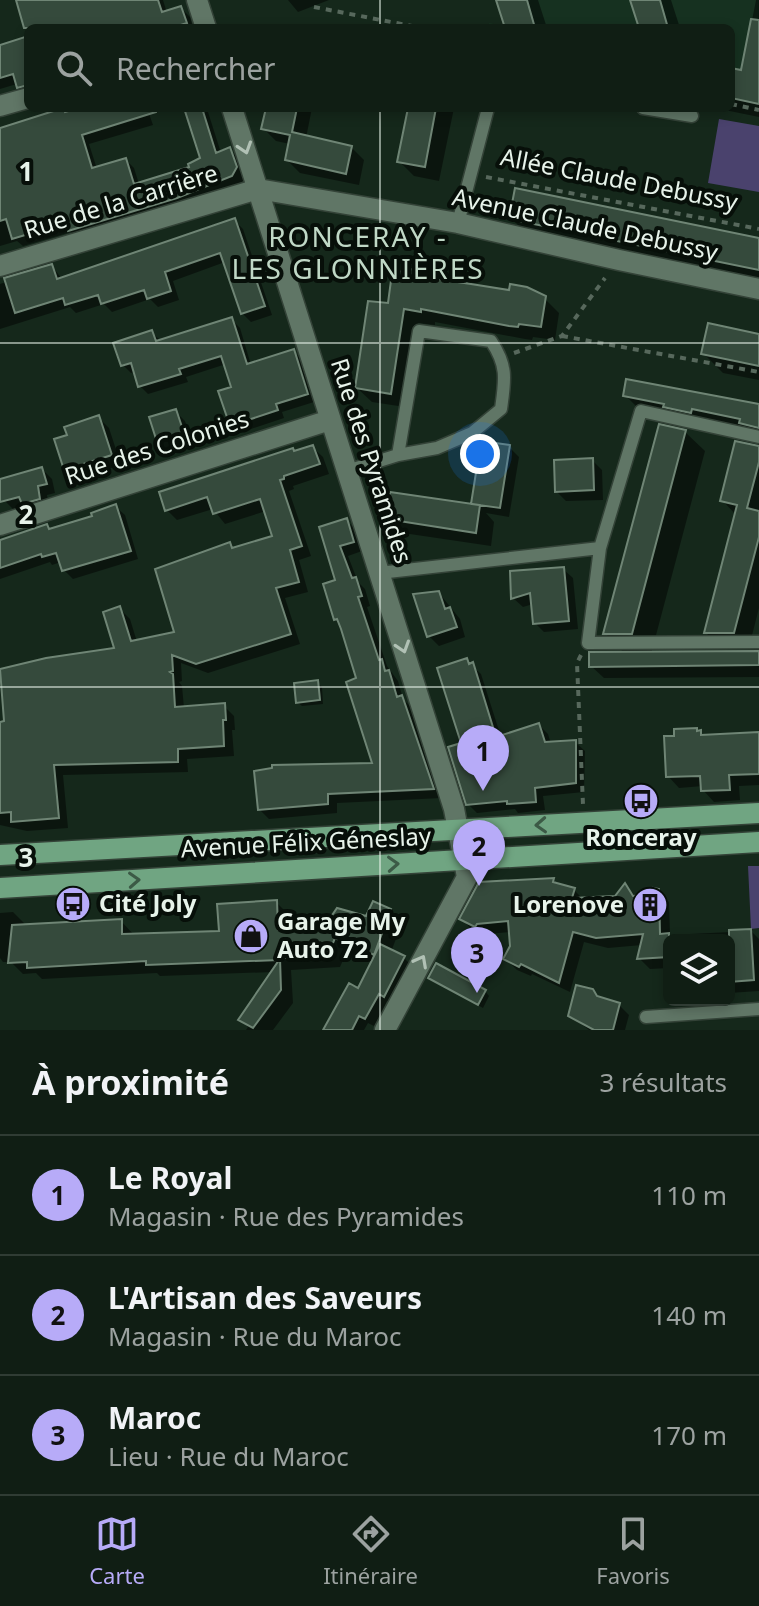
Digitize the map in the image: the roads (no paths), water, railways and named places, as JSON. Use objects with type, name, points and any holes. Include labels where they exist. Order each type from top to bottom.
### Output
[{"type":"main road","name":"Avenue Félix Géneslay","points":[[0,855],[759,813]]},
{"type":"main road","name":"Avenue Félix Géneslay","points":[[0,888],[759,842]]},
{"type":"street","points":[[197,0],[205,24]]},
{"type":"street","points":[[0,106],[24,99]]},
{"type":"street","name":"Rue des Pyramides","points":[[233,112],[454,809],[465,860]]},
{"type":"street","name":"Avenue Claude Debussy","points":[[258,189],[458,223],[759,289]]},
{"type":"street","name":"Rue de la Carrière","points":[[0,266],[258,189]]},
{"type":"street","name":"Rue des Colonies","points":[[0,525],[330,420]]},
{"type":"street","points":[[385,1030],[467,877],[465,860]]},
{"type":"lane","name":"Allée Claude Debussy","points":[[458,223],[487,112]]},
{"type":"lane","points":[[668,112],[692,116]]},
{"type":"lane","points":[[347,471],[398,455],[437,448],[472,433],[501,409],[505,380],[502,357],[491,341],[419,331],[398,455]]},
{"type":"lane","points":[[759,437],[641,411],[600,548],[588,643],[759,642]]},
{"type":"lane","points":[[379,573],[600,548]]},
{"type":"lane","points":[[646,1017],[759,1009]]},
{"type":"place","name":"Le Royal","points":[[483,791]]},
{"type":"place","name":"Ronceray","points":[[641,801]]},
{"type":"place","name":"L'Artisan des Saveurs","points":[[479,886]]},
{"type":"place","name":"Cité Joly","points":[[73,904]]},
{"type":"place","name":"Lorenove","points":[[650,905]]},
{"type":"place","name":"Garage My Auto 72","points":[[251,936]]},
{"type":"place","name":"Maroc","points":[[477,993]]},
{"type":"district","name":"RONCERAY - LES GLONNIÈRES","points":[[358,253]]}]
